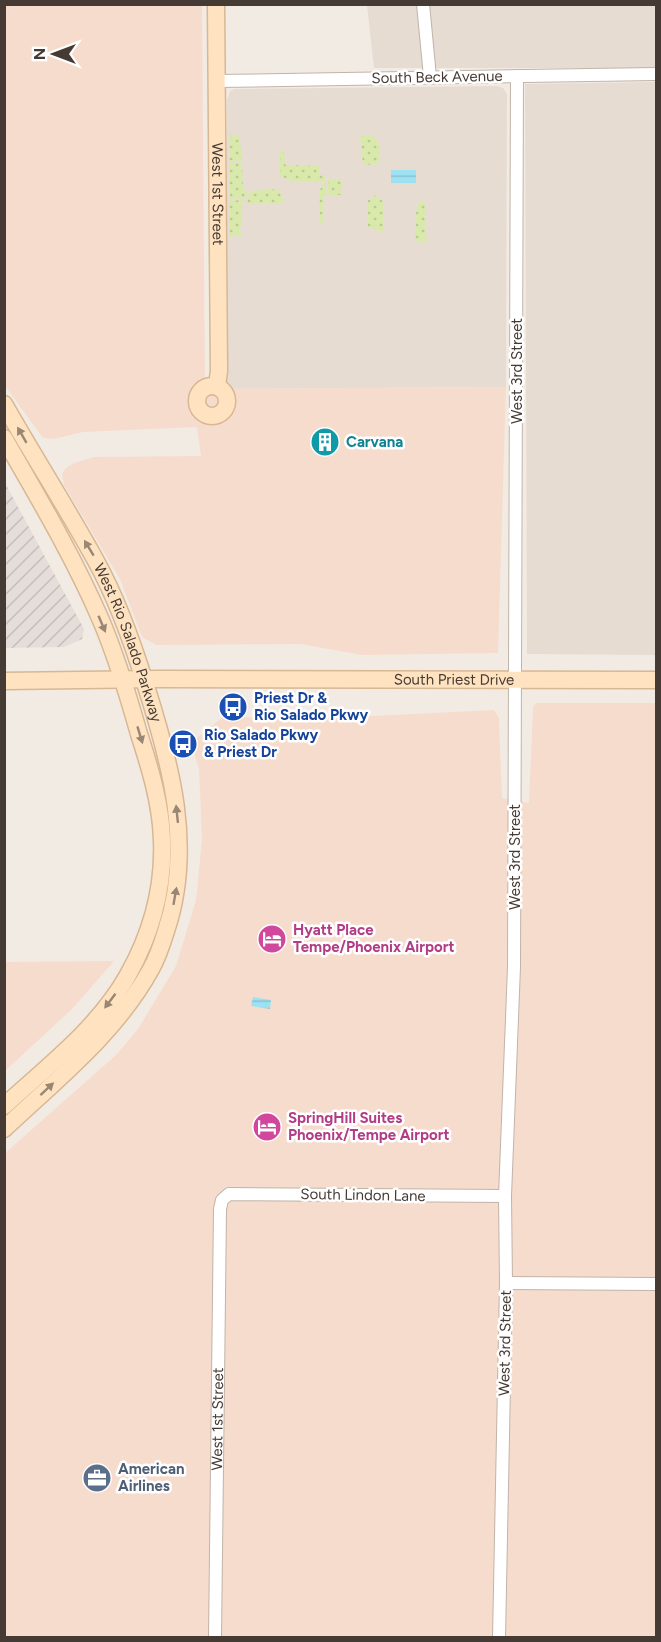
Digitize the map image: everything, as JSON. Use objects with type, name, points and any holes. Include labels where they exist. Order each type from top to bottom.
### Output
[{"type":"main road","name":"West 1st Street","points":[[216,4],[217,386]]},
{"type":"main road","name":"West Rio Salado Parkway","points":[[4,404],[96,561],[120,612],[144,679],[170,767],[179,830],[178,873],[174,903],[152,968],[131,1001],[92,1046],[4,1129]]},
{"type":"main road","name":"West Rio Salado Parkway","points":[[4,438],[78,571],[106,633],[146,757],[161,822],[161,868],[154,912],[138,956],[112,999],[87,1028],[4,1106]]},
{"type":"main road","name":"South Priest Drive","points":[[4,681],[122,679],[657,680]]},
{"type":"main road","points":[[131,1001],[132,988],[157,934],[158,927],[154,912]]},
{"type":"street","points":[[423,4],[430,77]]},
{"type":"street","name":"South Beck Avenue","points":[[217,81],[657,74]]},
{"type":"street","name":"West 3rd Street","points":[[499,1638],[506,1282],[505,1196],[514,967],[517,76]]},
{"type":"street","name":"South Lindon Lane","points":[[222,1200],[229,1194],[505,1196]]},
{"type":"street","name":"West 1st Street","points":[[215,1638],[220,1209],[222,1200]]},
{"type":"street","points":[[506,1282],[657,1284]]},
{"type":"shaded area","points":[[4,5],[202,5],[205,389],[506,387],[498,653],[362,655],[300,644],[156,645],[142,637],[120,579],[64,485],[62,474],[74,463],[94,457],[201,456],[197,427],[83,432],[54,439],[43,438],[5,386]]},
{"type":"shaded area","points":[[367,5],[656,5],[656,68],[374,68]]},
{"type":"shaded area","points":[[656,82],[656,655],[527,654],[525,84]]},
{"type":"shaded area","points":[[498,86],[503,88],[507,94],[506,387],[227,389],[227,100],[230,91],[235,89]]},
{"type":"shaded area","points":[[4,481],[84,629],[82,639],[64,647],[5,648]]},
{"type":"shaded area","points":[[536,703],[656,703],[656,1637],[5,1637],[4,1154],[116,1055],[138,1029],[176,966],[196,900],[202,839],[199,769],[191,743],[223,717],[333,718],[494,710],[499,718],[502,798],[529,803],[533,707]]},
{"type":"shaded area","points":[[114,961],[73,1008],[5,1071],[5,962]]},
{"type":"green space","points":[[240,135],[242,161],[229,162],[229,136]]},
{"type":"green space","points":[[360,136],[374,136],[380,145],[379,164],[363,165]]},
{"type":"green space","points":[[282,150],[285,165],[320,166],[323,168],[319,168],[319,175],[326,175],[324,181],[292,181],[280,176],[280,151]]},
{"type":"green space","points":[[229,163],[242,163],[243,188],[248,192],[245,198],[230,199]]},
{"type":"green space","points":[[341,179],[341,195],[328,195],[328,180]]},
{"type":"green space","points":[[323,183],[326,183],[326,195],[323,198],[323,222],[320,224],[319,193]]},
{"type":"green space","points":[[279,189],[284,203],[245,203],[251,191]]},
{"type":"green space","points":[[374,195],[383,201],[383,232],[368,227],[368,200],[371,200]]},
{"type":"green space","points":[[244,200],[242,226],[239,226],[242,239],[235,234],[230,238],[229,201]]},
{"type":"green space","points":[[419,201],[426,201],[425,232],[428,241],[415,241]]},
{"type":"water","points":[[391,170],[416,170],[416,183],[391,183]]},
{"type":"water","points":[[253,997],[271,1000],[270,1009],[251,1006]]},
{"type":"place","name":"Carvana","points":[[325,442]]},
{"type":"place","name":"Priest Dr & Rio Salado Pkwy","points":[[233,707]]},
{"type":"place","name":"Rio Salado Pkwy & Priest Dr","points":[[183,744]]},
{"type":"place","name":"Hyatt Place Tempe/Phoenix Airport","points":[[272,939]]},
{"type":"place","name":"SpringHill Suites Phoenix/Tempe Airport","points":[[267,1127]]},
{"type":"place","name":"American Airlines","points":[[97,1478]]}]
